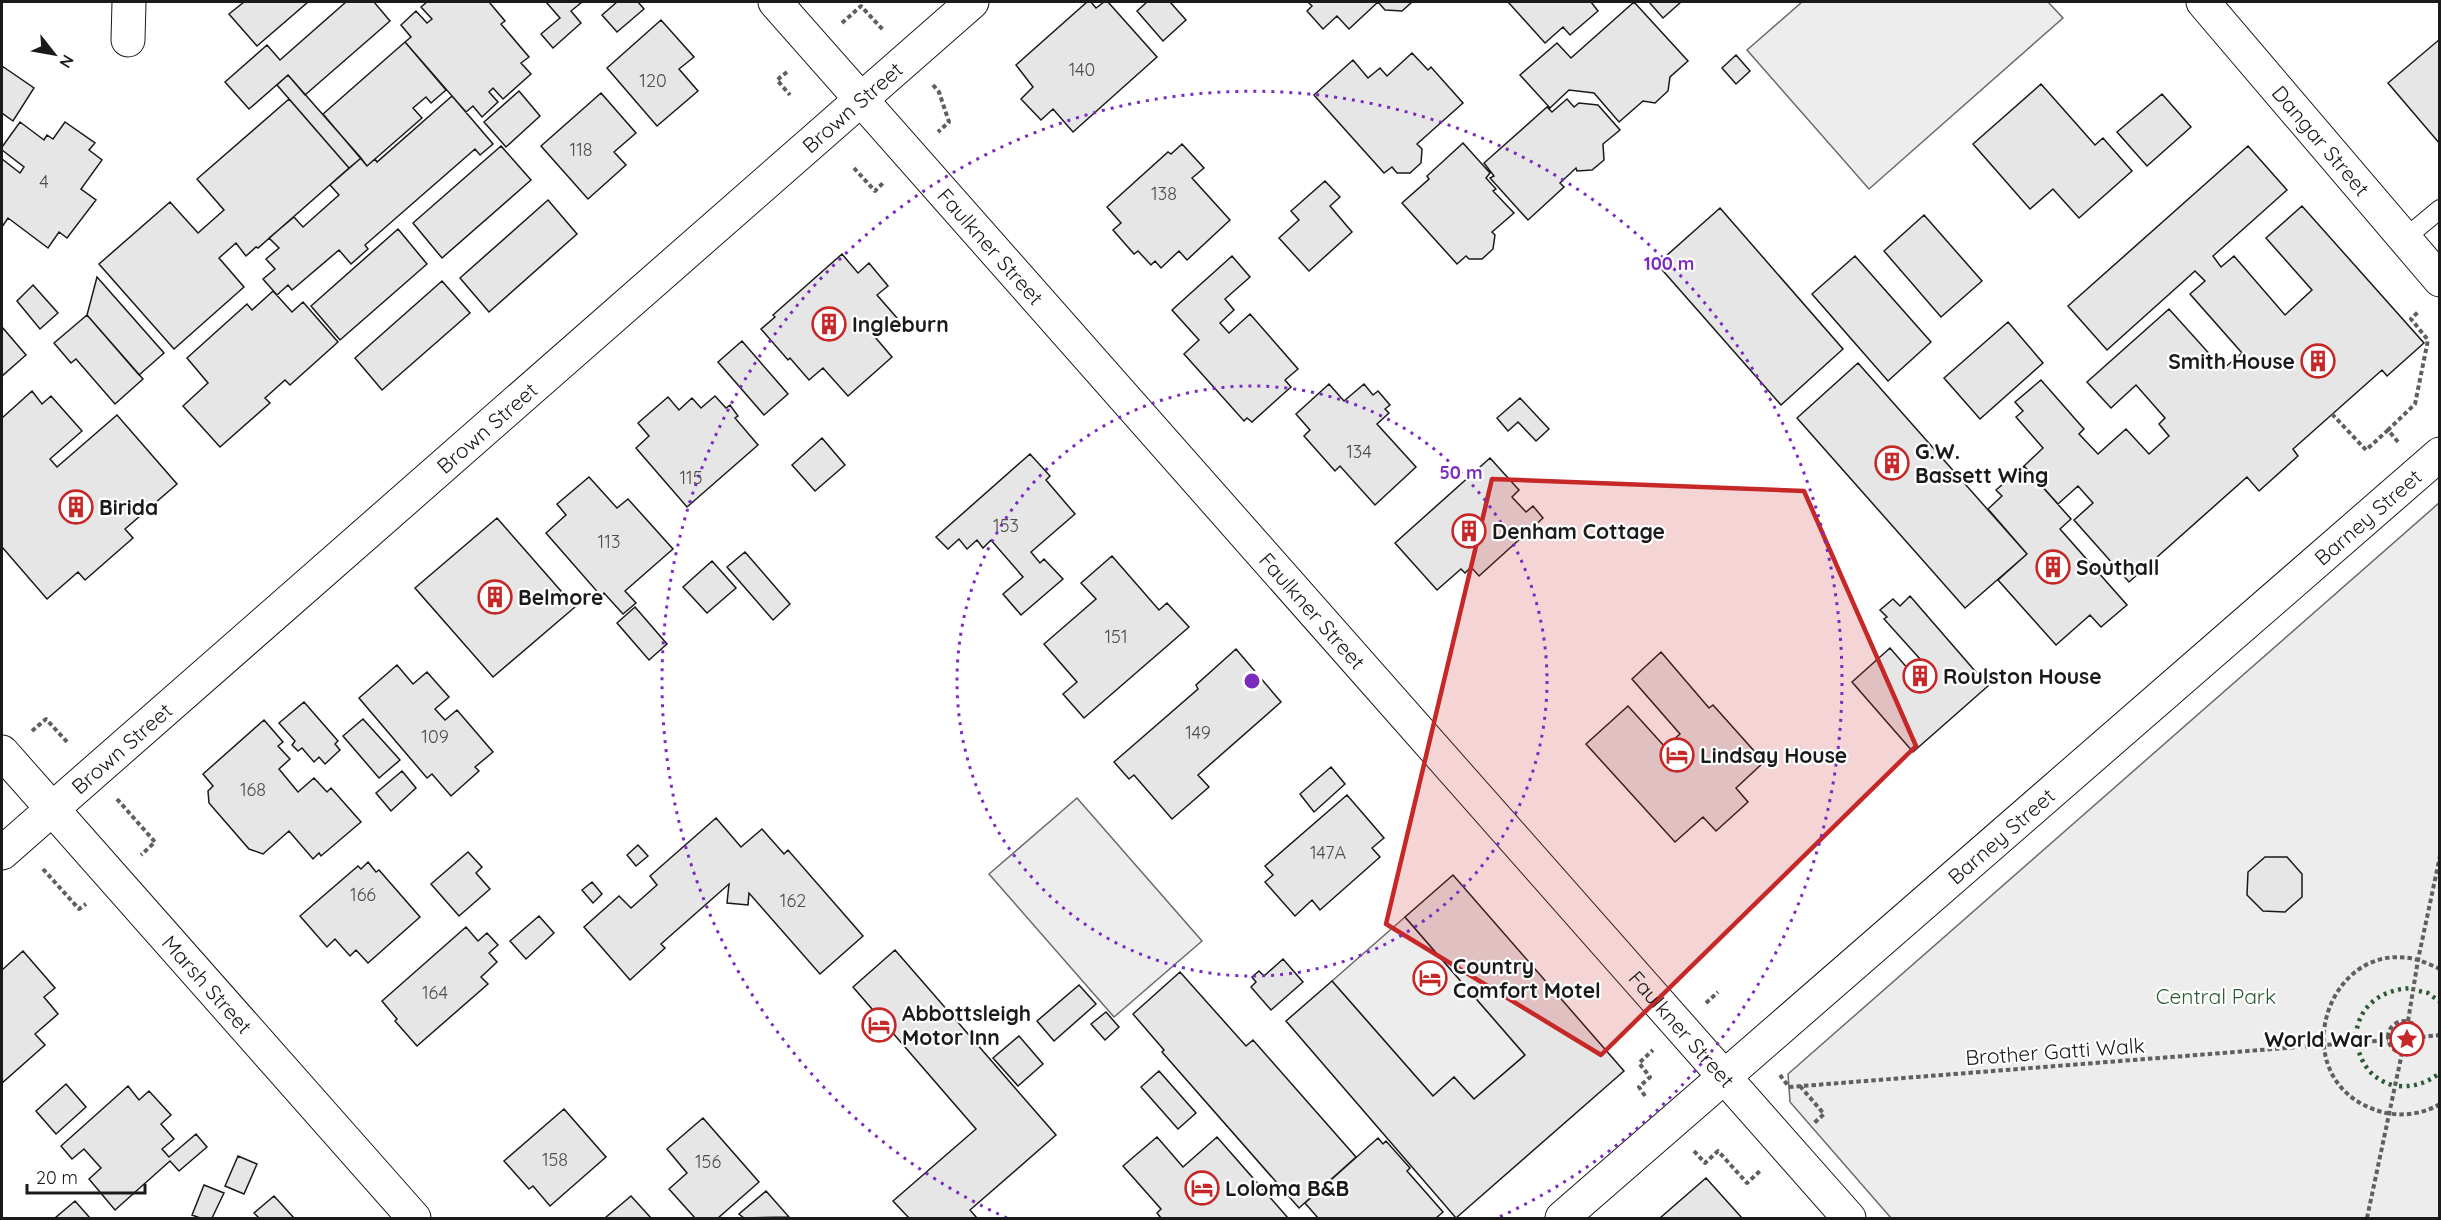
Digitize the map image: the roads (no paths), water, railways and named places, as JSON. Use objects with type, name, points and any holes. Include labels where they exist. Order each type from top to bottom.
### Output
[{"type":"street","points":[[128,39],[129,2]]},
{"type":"street","name":"Faulkner Street","points":[[775,2],[1848,1218]]},
{"type":"street","name":"Brown Street","points":[[2,853],[972,2]]},
{"type":"street","name":"Dangar Street","points":[[2203,2],[2439,280]]},
{"type":"street","name":"Barney Street","points":[[1562,1218],[1722,1076],[2439,454]]},
{"type":"street","name":"Marsh Street","points":[[2,752],[414,1218]]},
{"type":"lane","points":[[2404,239],[2439,209]]},
{"type":"place","name":"Ingleburn","points":[[829,324]]},
{"type":"place","name":"Smith House","points":[[2318,361]]},
{"type":"place","name":"G.W. Bassett Wing","points":[[1892,463]]},
{"type":"place","name":"Birida","points":[[76,507]]},
{"type":"place","name":"Denham Cottage","points":[[1469,531]]},
{"type":"place","name":"Southall","points":[[2053,567]]},
{"type":"place","name":"Belmore","points":[[495,597]]},
{"type":"place","name":"Roulston House","points":[[1920,676]]},
{"type":"place","name":"Lindsay House","points":[[1677,755]]},
{"type":"place","name":"Country Comfort Motel","points":[[1430,978]]},
{"type":"place","name":"Abbottsleigh Motor Inn","points":[[879,1025]]},
{"type":"place","name":"World War I","points":[[2407,1039]]},
{"type":"place","name":"Loloma B&B","points":[[1202,1188]]},
{"type":"park label","name":"Central Park","points":[[2216,996]]}]
